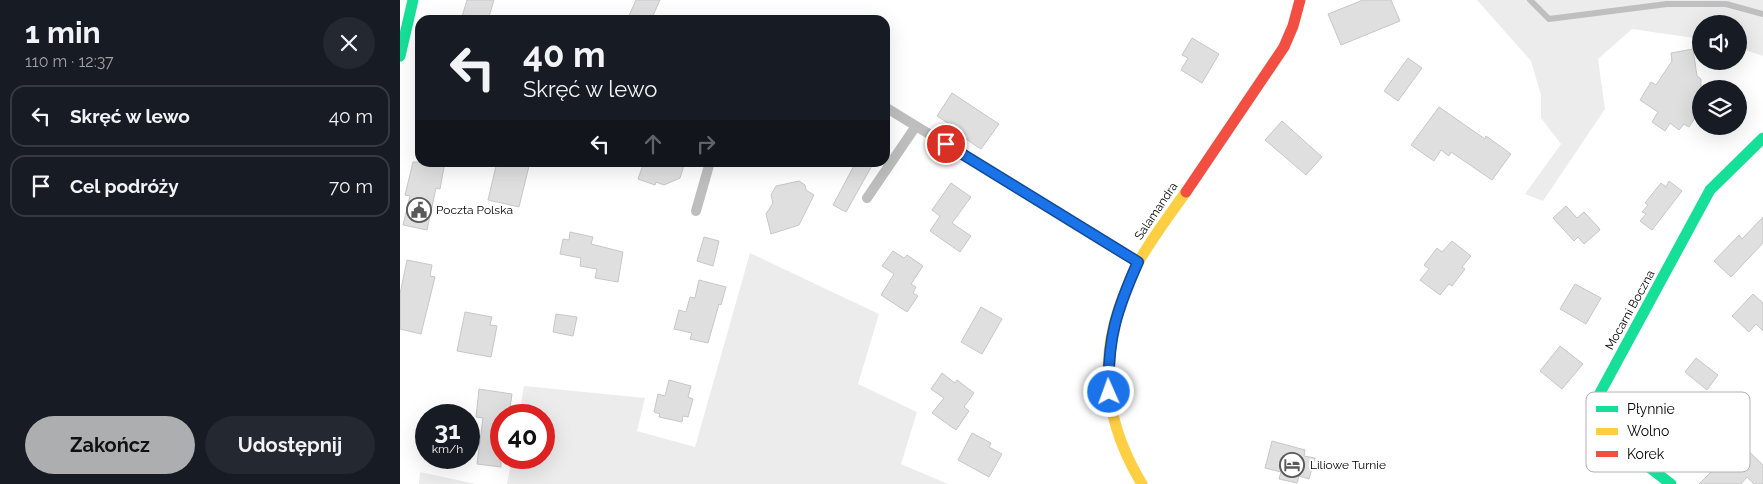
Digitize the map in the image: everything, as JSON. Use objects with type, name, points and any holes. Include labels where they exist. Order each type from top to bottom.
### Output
[{"type":"street","points":[[400,56],[413,0]]},
{"type":"street","name":"Salamandra","points":[[1142,484],[1121,447],[1113,421],[1109,392],[1108,362],[1112,330],[1126,288],[1138,262],[1284,47],[1293,26],[1300,0]]},
{"type":"street","name":"Mocarni Boczna","points":[[1601,392],[1710,190],[1763,138]]},
{"type":"street","name":"Mocarni Boczna","points":[[1656,472],[1671,484]]},
{"type":"lane","points":[[890,110],[1138,262]]},
{"type":"lane","points":[[890,164],[916,126]]},
{"type":"lane","points":[[696,211],[709,167]]},
{"type":"lane","points":[[867,198],[888,167]]},
{"type":"shaded area","points":[[1477,0],[1763,0],[1763,56],[1747,51],[1747,15],[1692,15],[1692,38],[1632,29],[1598,59],[1605,109],[1543,201],[1525,194],[1561,144],[1541,118],[1541,95],[1531,61]]},
{"type":"shaded area","points":[[750,253],[879,314],[858,384],[917,412],[901,464],[948,484],[507,484],[510,469],[555,469],[555,404],[521,404],[524,386],[645,398],[637,431],[695,447]]},
{"type":"shaded area","points":[[420,472],[476,484],[419,484]]},
{"type":"building","points":[[467,0],[494,0],[490,15],[462,15]]},
{"type":"building","points":[[636,0],[660,0],[653,15],[629,15]]},
{"type":"building","points":[[1363,0],[1391,0],[1400,21],[1341,45],[1328,14]]},
{"type":"building","points":[[1192,38],[1219,54],[1202,83],[1181,70],[1188,58],[1182,55]]},
{"type":"building","points":[[1692,49],[1692,70],[1696,70],[1697,76],[1701,80],[1692,80],[1692,122],[1689,127],[1684,124],[1679,130],[1670,123],[1665,131],[1652,122],[1658,112],[1640,100],[1651,82],[1656,85],[1672,61],[1671,53]]},
{"type":"building","points":[[1408,58],[1422,68],[1398,101],[1384,91]]},
{"type":"building","points":[[952,93],[999,124],[981,149],[963,137],[965,134],[937,116]]},
{"type":"building","points":[[1439,107],[1485,139],[1486,136],[1511,154],[1492,180],[1451,152],[1449,156],[1441,150],[1434,161],[1411,145]]},
{"type":"building","points":[[1282,121],[1322,157],[1306,175],[1265,140]]},
{"type":"building","name":"Poczta Polska","points":[[413,162],[415,162],[415,167],[444,167],[440,189],[436,188],[427,230],[403,225],[410,196],[405,195]]},
{"type":"building","points":[[496,167],[529,167],[519,207],[488,200]]},
{"type":"building","points":[[642,167],[683,167],[680,178],[664,185],[656,182],[655,185],[638,179]]},
{"type":"building","points":[[853,167],[871,167],[846,212],[833,205]]},
{"type":"building","points":[[799,181],[805,185],[806,190],[814,195],[799,225],[771,234],[766,214],[773,203],[771,195],[776,186]]},
{"type":"building","points":[[1669,181],[1682,191],[1652,230],[1640,221],[1646,214],[1642,212],[1648,205],[1645,203],[1661,183],[1666,187]]},
{"type":"building","points":[[951,183],[971,197],[952,223],[971,236],[960,252],[930,231],[940,216],[932,210]]},
{"type":"building","points":[[1566,206],[1577,218],[1584,212],[1600,230],[1584,244],[1578,237],[1574,241],[1553,218]]},
{"type":"building","points":[[1763,217],[1763,243],[1731,277],[1714,261],[1739,235],[1742,239]]},
{"type":"building","points":[[570,232],[593,237],[591,244],[623,252],[618,282],[595,278],[597,269],[580,266],[581,258],[560,254],[563,239],[569,240]]},
{"type":"building","points":[[704,237],[719,241],[713,266],[697,261]]},
{"type":"building","points":[[1452,241],[1471,256],[1462,267],[1465,269],[1452,286],[1449,284],[1440,295],[1420,280],[1429,269],[1424,265],[1437,248],[1442,252]]},
{"type":"building","points":[[893,251],[904,258],[907,255],[923,266],[911,284],[916,287],[913,293],[918,296],[907,312],[881,295],[894,274],[882,266]]},
{"type":"building","points":[[407,260],[432,265],[430,276],[435,277],[421,334],[400,329],[400,294]]},
{"type":"building","points":[[699,280],[726,287],[708,343],[690,339],[692,333],[674,329],[679,310],[686,312],[690,297],[695,298]]},
{"type":"building","points":[[1575,284],[1601,298],[1586,324],[1560,309]]},
{"type":"building","points":[[1753,294],[1763,303],[1763,331],[1756,324],[1749,332],[1732,316]]},
{"type":"building","points":[[981,307],[1002,319],[982,354],[961,342]]},
{"type":"building","points":[[465,312],[492,317],[490,325],[497,326],[491,357],[457,351]]},
{"type":"building","points":[[556,314],[577,317],[573,336],[553,332]]},
{"type":"building","points":[[1560,346],[1583,364],[1562,389],[1540,371]]},
{"type":"building","points":[[1696,358],[1718,375],[1707,390],[1685,372]]},
{"type":"building","points":[[942,373],[955,383],[957,380],[974,393],[964,407],[969,411],[956,430],[932,413],[944,398],[931,389]]},
{"type":"building","points":[[669,380],[691,386],[688,397],[693,399],[688,417],[683,416],[682,422],[659,417],[660,414],[654,412],[658,394],[665,396]]},
{"type":"building","points":[[479,389],[512,394],[511,404],[490,404],[490,466],[480,464],[480,441],[483,418],[480,418],[480,404],[477,404]]},
{"type":"building","points":[[972,433],[991,443],[989,447],[1002,454],[989,477],[958,460]]},
{"type":"building","points":[[1272,441],[1305,450],[1304,456],[1315,458],[1309,479],[1299,476],[1297,483],[1279,479],[1281,472],[1265,468]]},
{"type":"building","points":[[1750,453],[1763,465],[1763,484],[1754,484],[1747,477],[1741,484],[1699,484],[1711,472],[1750,472]]},
{"type":"waterway","points":[[1530,0],[1549,19],[1667,4],[1726,4],[1763,14]]},
{"type":"traffic: fast","points":[[400,56],[413,0]]},
{"type":"traffic: fast","points":[[1601,392],[1710,190],[1763,138]]},
{"type":"traffic: fast","points":[[1655,472],[1671,484]]},
{"type":"traffic: slow","points":[[1142,484],[1129,461],[1113,414],[1108,366],[1111,341],[1116,317],[1135,268],[1156,234],[1186,192]]},
{"type":"traffic: jam","points":[[1186,192],[1284,47],[1293,26],[1300,0]]},
{"type":"place","name":"Poczta Polska","points":[[419,210]]},
{"type":"place","name":"Liliowe Turnie","points":[[1292,465]]},
{"type":"route","points":[[946,144],[1138,262],[1126,288],[1112,330],[1108,362],[1109,392]]}]
